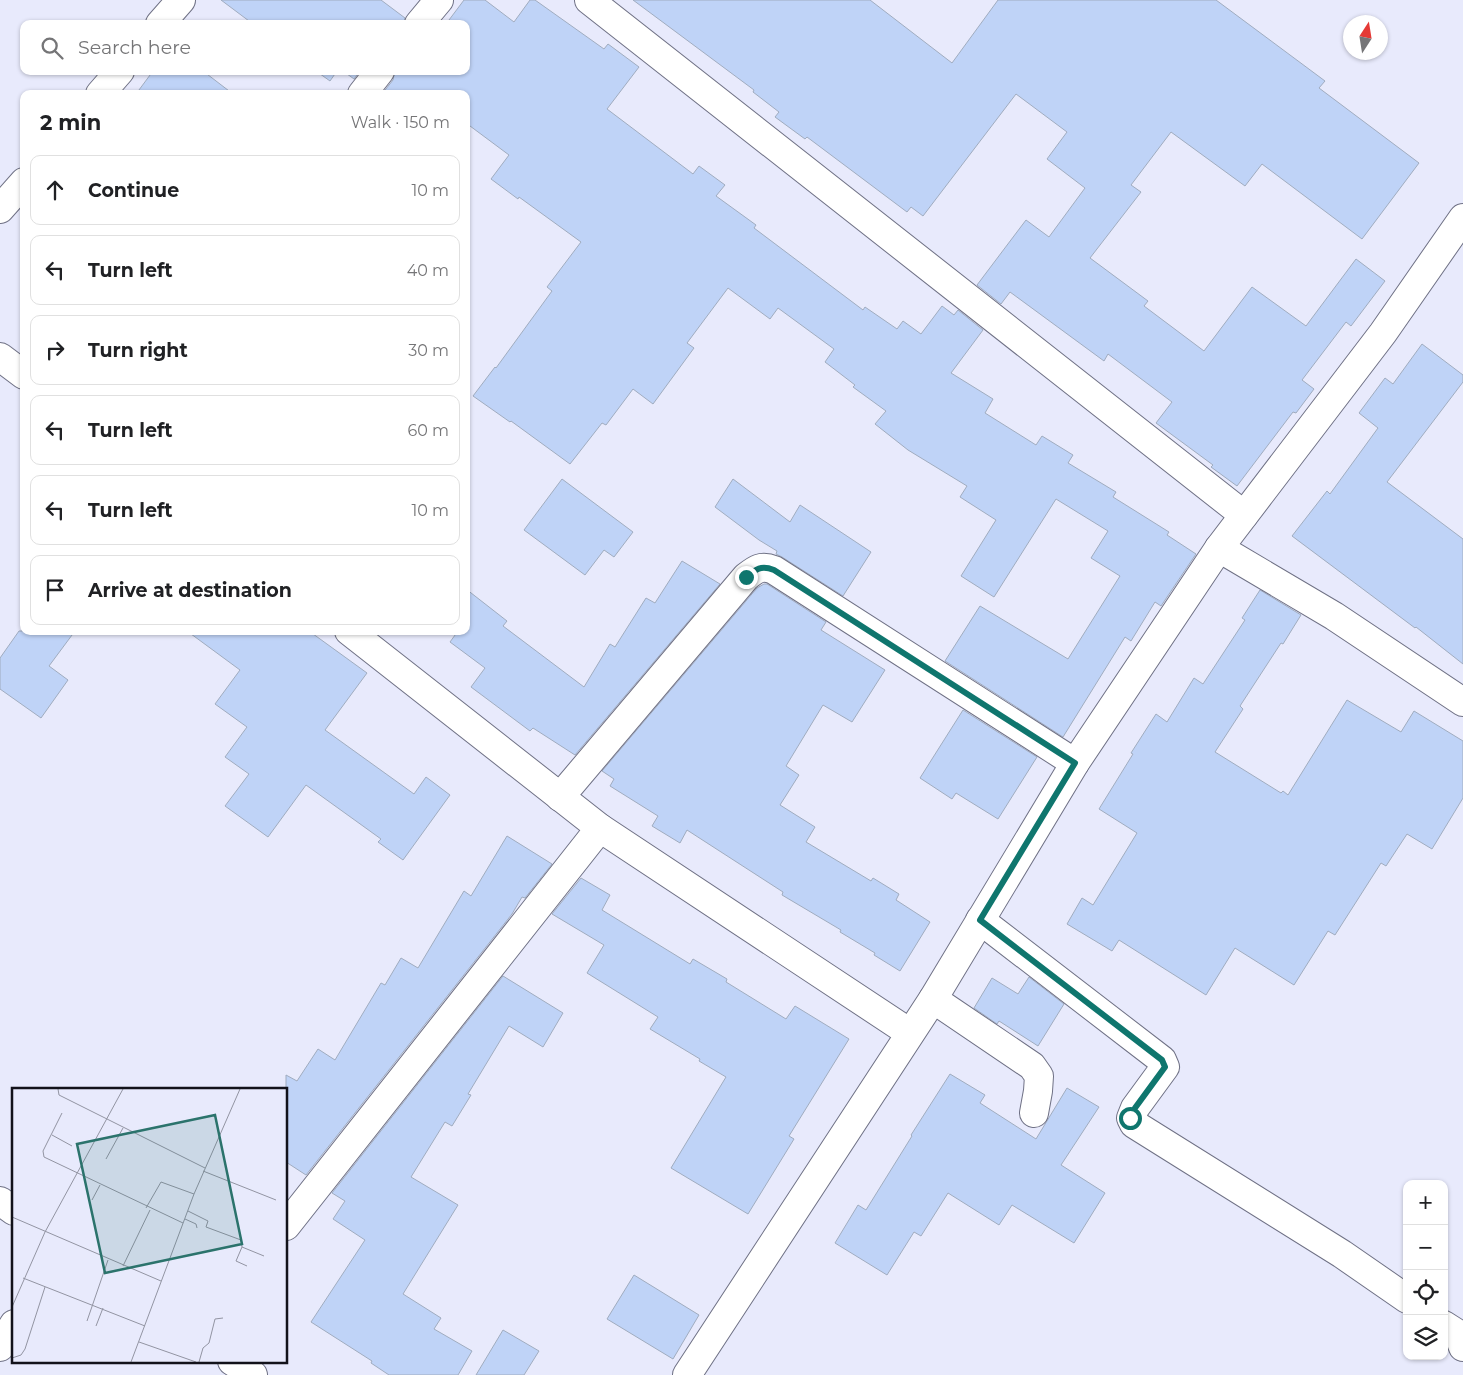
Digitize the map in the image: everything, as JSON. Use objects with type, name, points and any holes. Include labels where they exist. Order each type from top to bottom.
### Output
[{"type":"street","points":[[164,20],[181,0]]},
{"type":"street","points":[[422,20],[439,0]]},
{"type":"street","points":[[589,0],[1244,515]]},
{"type":"street","points":[[103,90],[117,75]]},
{"type":"street","points":[[365,90],[377,75]]},
{"type":"street","points":[[0,209],[20,186]]},
{"type":"street","points":[[687,1375],[933,999],[1075,763],[1220,548],[1383,333],[1463,218]]},
{"type":"street","points":[[0,357],[20,372]]},
{"type":"street","points":[[1220,548],[1334,616],[1463,702]]},
{"type":"street","points":[[560,797],[746,577],[758,568],[767,567],[1075,763]]},
{"type":"street","points":[[354,635],[600,828],[910,1033]]},
{"type":"street","points":[[288,1223],[600,828]]},
{"type":"street","points":[[980,920],[1162,1060],[1165,1067],[1135,1108],[1130,1118],[1134,1124],[1342,1254],[1403,1296]]},
{"type":"street","points":[[933,999],[1032,1066],[1039,1076],[1034,1113]]},
{"type":"street","points":[[0,1201],[12,1210]]},
{"type":"street","points":[[0,1347],[12,1327]]},
{"type":"street","points":[[1448,1328],[1458,1334],[1463,1347]]},
{"type":"street","points":[[234,1362],[253,1375]]},
{"type":"building","points":[[221,0],[381,0],[405,18],[405,20],[248,20]]},
{"type":"building","points":[[464,0],[485,0],[514,22],[530,0],[535,0],[604,49],[608,44],[639,67],[607,109],[693,174],[699,166],[725,185],[716,196],[756,225],[754,228],[863,310],[865,307],[897,329],[903,321],[921,334],[942,306],[954,315],[958,310],[983,330],[951,373],[993,399],[985,413],[1036,445],[1042,436],[1073,455],[1068,463],[1116,492],[1113,497],[1169,532],[1167,535],[1196,554],[1161,606],[1155,602],[1131,641],[1125,637],[1063,737],[945,661],[980,606],[1068,659],[1120,576],[1091,558],[1108,531],[1056,499],[994,597],[961,576],[996,520],[960,497],[967,486],[908,450],[875,424],[886,411],[853,387],[855,385],[825,362],[834,349],[778,308],[770,319],[728,288],[687,343],[694,348],[653,404],[633,389],[606,425],[602,423],[570,464],[473,396],[496,368],[552,291],[547,287],[581,242],[491,179],[509,155],[470,126],[470,90],[385,90],[393,80],[394,75],[470,75],[470,20],[449,20]]},
{"type":"building","points":[[633,0],[870,0],[952,63],[998,0],[1216,0],[1325,81],[1319,88],[1419,163],[1362,239],[1262,164],[1245,186],[1171,132],[1131,185],[1141,192],[1090,258],[1148,301],[1144,306],[1204,351],[1252,287],[1306,326],[1356,259],[1385,281],[1351,326],[1346,322],[1302,380],[1314,389],[1296,413],[1293,412],[1237,486],[1211,467],[1213,465],[1156,423],[1172,402],[1108,354],[1104,361],[1010,292],[1001,304],[977,285],[1026,220],[1049,237],[1085,188],[1047,159],[1067,132],[1016,94],[923,216],[911,207],[907,212],[807,137],[805,139],[775,117],[779,112],[753,92],[754,90]]},
{"type":"building","points":[[150,75],[208,75],[228,90],[139,90]]},
{"type":"building","points":[[322,75],[334,75],[330,81]]},
{"type":"building","points":[[348,75],[357,75],[354,79]]},
{"type":"building","points":[[1422,344],[1463,375],[1463,382],[1387,482],[1463,539],[1463,664],[1292,536],[1327,491],[1330,494],[1378,428],[1359,413],[1385,378],[1393,384]]},
{"type":"building","points":[[562,479],[633,532],[614,557],[604,550],[585,575],[524,530]]},
{"type":"building","points":[[733,479],[790,522],[800,505],[871,552],[843,596],[776,554],[777,551],[715,507]]},
{"type":"building","points":[[682,561],[720,584],[575,755],[533,728],[530,731],[471,687],[485,668],[450,642],[455,635],[470,635],[470,592],[507,621],[503,626],[584,687],[610,644],[615,647],[646,598],[655,603]]},
{"type":"building","points":[[767,584],[826,622],[821,630],[885,670],[852,722],[823,705],[786,766],[799,775],[780,805],[815,827],[806,842],[871,881],[873,878],[899,894],[896,900],[930,922],[900,971],[840,932],[841,930],[782,895],[783,892],[687,830],[680,843],[652,826],[658,816],[610,786],[614,779],[602,771],[757,588]]},
{"type":"building","points":[[1260,590],[1301,615],[1240,706],[1243,709],[1215,752],[1281,793],[1283,791],[1288,795],[1347,700],[1401,732],[1414,711],[1463,741],[1463,798],[1432,849],[1407,834],[1386,866],[1381,863],[1335,935],[1328,931],[1294,985],[1235,948],[1206,995],[1119,940],[1112,951],[1067,924],[1082,898],[1093,905],[1137,833],[1099,809],[1133,754],[1131,753],[1156,714],[1167,722],[1194,678],[1203,684],[1245,620],[1242,618]]},
{"type":"building","points":[[19,631],[20,635],[72,635],[49,666],[68,680],[41,718],[0,689],[0,658]]},
{"type":"building","points":[[192,635],[315,635],[367,673],[325,730],[414,794],[426,777],[450,795],[403,860],[378,842],[381,839],[306,785],[268,837],[225,806],[249,774],[225,757],[247,727],[215,704],[240,670]]},
{"type":"building","points":[[963,710],[1037,757],[998,819],[956,793],[952,799],[920,778]]},
{"type":"building","points":[[507,836],[552,864],[525,898],[522,897],[512,914],[306,1175],[288,1163],[288,1088],[286,1088],[286,1075],[297,1081],[318,1049],[335,1060],[381,983],[385,985],[401,958],[418,968],[464,891],[471,896]]},
{"type":"building","points":[[581,878],[610,895],[602,910],[690,964],[693,959],[727,979],[726,982],[786,1019],[795,1006],[849,1039],[789,1136],[794,1139],[748,1214],[671,1168],[726,1077],[650,1029],[658,1017],[587,973],[604,945],[552,914]]},
{"type":"building","points":[[503,976],[563,1013],[543,1047],[509,1026],[468,1094],[471,1095],[452,1126],[445,1122],[411,1177],[458,1205],[403,1294],[441,1318],[434,1329],[472,1351],[458,1375],[389,1375],[371,1363],[372,1361],[311,1322],[365,1240],[333,1219],[345,1201],[332,1193]]},
{"type":"building","points":[[1029,977],[1064,1004],[1038,1046],[999,1021],[997,1024],[974,1008],[992,978],[1018,994]]},
{"type":"building","points":[[950,1074],[985,1095],[980,1103],[1036,1139],[1067,1088],[1099,1107],[1061,1165],[1105,1193],[1074,1243],[1012,1205],[999,1225],[948,1193],[921,1236],[914,1232],[887,1275],[835,1243],[858,1205],[866,1210]]},
{"type":"building","points":[[634,1275],[699,1315],[673,1359],[607,1319]]},
{"type":"building","points":[[503,1330],[539,1351],[524,1375],[476,1375]]},
{"type":"route","points":[[746,577],[758,568],[767,567],[774,570],[1075,763],[980,920],[1162,1060],[1165,1067],[1135,1108],[1130,1118]]}]
